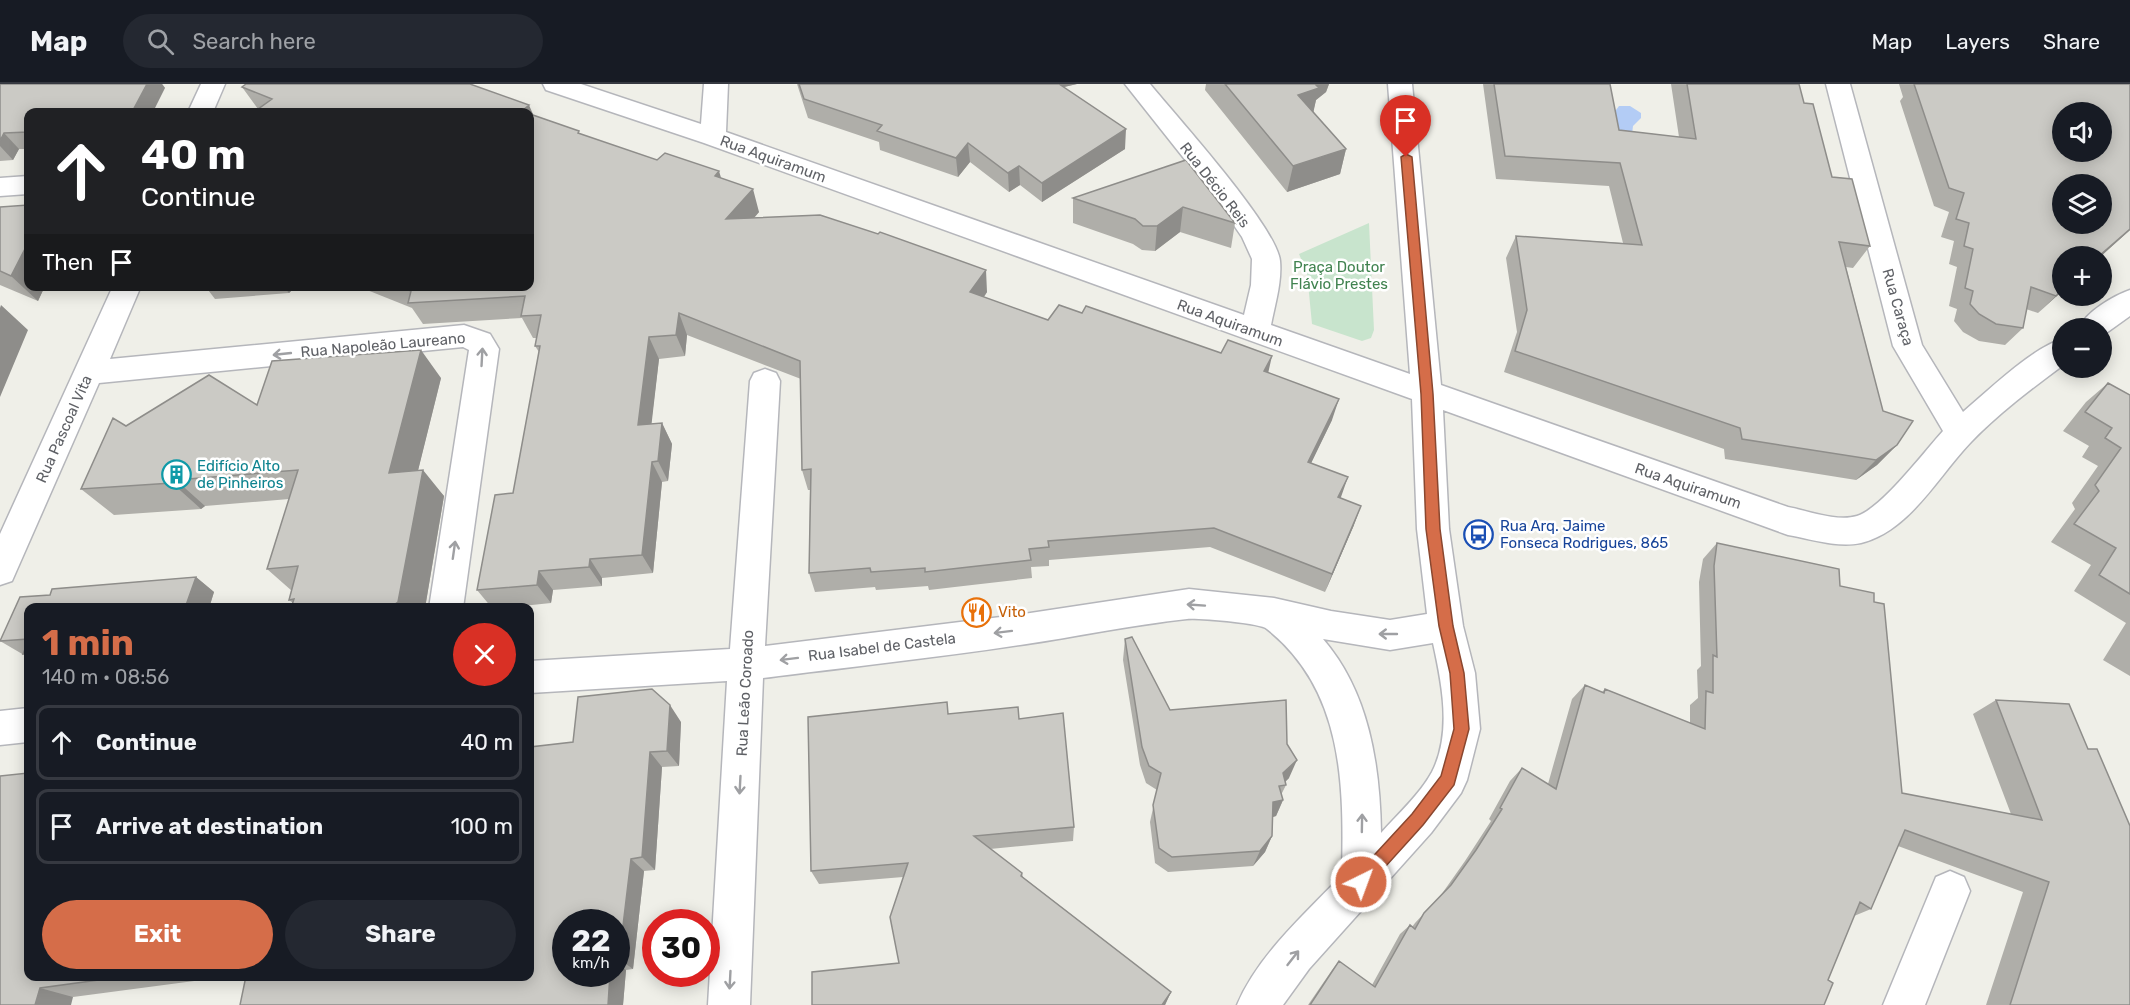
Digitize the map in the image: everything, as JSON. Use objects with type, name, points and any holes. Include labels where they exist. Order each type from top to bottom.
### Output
[{"type":"street","points":[[203,108],[213,84]]},
{"type":"street","name":"Rua Aquiramum","points":[[555,84],[713,137],[1427,394],[1788,521],[1831,529],[1861,529],[1882,518],[1960,433]]},
{"type":"street","points":[[713,137],[716,84]]},
{"type":"street","name":"Rua Décio Reis","points":[[1137,84],[1222,189],[1254,234],[1266,258],[1265,285],[1255,332]]},
{"type":"street","points":[[1258,1005],[1295,955],[1418,820],[1448,780],[1462,729],[1457,673],[1446,626],[1433,529],[1427,394],[1400,84]]},
{"type":"street","name":"Rua Caraça","points":[[1838,84],[1908,346],[1960,433]]},
{"type":"street","points":[[0,187],[24,185]]},
{"type":"street","name":"Rua Pascoal Vita","points":[[0,571],[125,291]]},
{"type":"street","points":[[2106,318],[2130,301]]},
{"type":"street","name":"Rua Napoleão Laureano","points":[[89,372],[464,336],[480,342],[484,349],[447,603]]},
{"type":"street","points":[[1960,433],[2018,383],[2052,358]]},
{"type":"street","name":"Rua Leão Coroado","points":[[729,1005],[746,664],[765,381]]},
{"type":"street","name":"Rua Isabel de Castela","points":[[534,677],[746,664],[1017,630],[1189,604],[1274,612],[1331,626],[1390,635],[1446,626]]},
{"type":"street","points":[[1274,612],[1318,659],[1337,692],[1358,750],[1363,789],[1361,882]]},
{"type":"street","points":[[0,728],[24,725]]},
{"type":"street","points":[[1904,1005],[1950,891]]},
{"type":"green space","name":"Praça Doutor Flávio Prestes","points":[[1369,223],[1374,330],[1371,338],[1362,341],[1312,324],[1307,273],[1299,254]]},
{"type":"water","points":[[1619,106],[1630,106],[1641,113],[1641,118],[1633,126],[1632,134],[1622,134],[1613,123],[1613,114]]},
{"type":"building","points":[[0,84],[147,84],[134,108],[24,108],[24,132],[4,133],[0,141]]},
{"type":"building","points":[[246,84],[470,84],[529,105],[526,108],[260,108],[272,99],[242,87]]},
{"type":"building","points":[[799,84],[1059,84],[1126,129],[1042,183],[1019,166],[1008,173],[968,143],[956,158],[877,131],[882,125],[804,99]]},
{"type":"building","points":[[1225,84],[1315,84],[1319,88],[1298,95],[1346,149],[1293,166]]},
{"type":"building","points":[[1494,84],[1610,84],[1619,130],[1696,139],[1687,84],[1799,84],[1804,103],[1813,104],[1832,177],[1852,179],[1870,246],[1839,242],[1883,411],[1913,421],[1897,445],[1876,460],[1742,439],[1740,428],[1515,351],[1527,310],[1516,236],[1642,245],[1620,163],[1505,156]]},
{"type":"building","points":[[1914,84],[2130,84],[2130,229],[2110,246],[2052,246],[2052,295],[2031,287],[2023,328],[1996,324],[1979,314],[1970,304],[1973,291],[1965,288],[1973,249],[1964,246],[1969,223],[1956,219],[1964,193],[1949,188]]},
{"type":"building","points":[[534,115],[657,160],[665,153],[719,171],[715,176],[753,189],[726,219],[820,215],[878,234],[880,232],[986,270],[970,292],[1048,320],[1059,305],[1082,313],[1086,306],[1221,353],[1228,340],[1272,356],[1264,371],[1339,399],[1308,462],[1348,477],[1338,497],[1361,506],[1332,574],[1214,528],[1048,541],[1049,547],[1029,549],[1031,560],[925,572],[925,568],[871,572],[870,568],[809,573],[811,469],[802,470],[800,361],[679,313],[676,335],[649,337],[638,425],[662,423],[658,461],[652,462],[642,555],[590,559],[589,567],[539,571],[537,585],[477,590],[495,495],[513,493],[540,346],[535,346],[541,315],[521,316],[525,296],[408,303],[411,291],[534,291]]},
{"type":"building","points":[[1186,160],[1235,223],[1183,207],[1157,226],[1143,226],[1135,219],[1073,198]]},
{"type":"building","points":[[24,205],[24,251],[11,276],[0,271],[0,207]]},
{"type":"building","points":[[421,350],[389,473],[423,470],[396,603],[293,603],[294,599],[289,600],[298,566],[267,569],[298,470],[176,480],[172,483],[81,489],[113,418],[126,426],[209,375],[257,405],[272,361]]},
{"type":"building","points":[[2108,383],[2130,395],[2130,594],[2099,575],[2116,548],[2074,524],[2099,491],[2095,485],[2121,448],[2105,438],[2112,428],[2085,412]]},
{"type":"building","points":[[1717,543],[1839,569],[1840,586],[1874,593],[1874,602],[1884,604],[1902,793],[2042,820],[1996,700],[2069,704],[2088,749],[2097,749],[2130,826],[2130,1005],[2010,1005],[2049,882],[1905,830],[1871,909],[1860,902],[1828,980],[1833,983],[1824,1005],[1310,1005],[1339,961],[1375,987],[1410,925],[1415,929],[1424,913],[1451,885],[1476,850],[1502,809],[1500,808],[1522,768],[1556,789],[1585,685],[1604,693],[1605,689],[1705,729],[1706,691],[1713,693],[1713,655],[1717,657],[1714,566]]},
{"type":"building","points":[[196,577],[187,603],[24,603],[24,639],[0,641],[20,597],[50,595],[52,589]]},
{"type":"building","points":[[1132,637],[1170,710],[1286,700],[1287,744],[1297,760],[1283,773],[1286,785],[1279,786],[1283,800],[1273,802],[1272,836],[1260,851],[1172,857],[1159,848],[1153,805],[1161,773],[1149,766],[1142,747],[1125,639]]},
{"type":"building","points":[[652,689],[670,705],[667,751],[650,752],[642,857],[631,859],[625,909],[552,909],[552,987],[609,987],[608,1005],[240,1005],[245,981],[534,981],[534,747],[573,742],[578,697]]},
{"type":"building","points":[[947,702],[948,714],[1018,707],[1019,719],[1063,713],[1074,827],[974,836],[1022,873],[1021,876],[1171,992],[1162,1005],[812,1005],[812,972],[899,963],[890,917],[908,863],[811,871],[808,717]]},
{"type":"building","points":[[24,773],[24,981],[91,981],[40,988],[35,1005],[0,1005],[0,776]]},
{"type":"place","name":"Edifício Alto de Pinheiros","points":[[176,475]]},
{"type":"place","name":"Rua Arq. Jaime Fonseca Rodrigues, 865","points":[[1479,535]]},
{"type":"place","name":"Vito","points":[[977,612]]},
{"type":"route","points":[[1361,882],[1418,820],[1448,780],[1462,729],[1457,673],[1446,626],[1433,529],[1427,394],[1406,157]]}]
